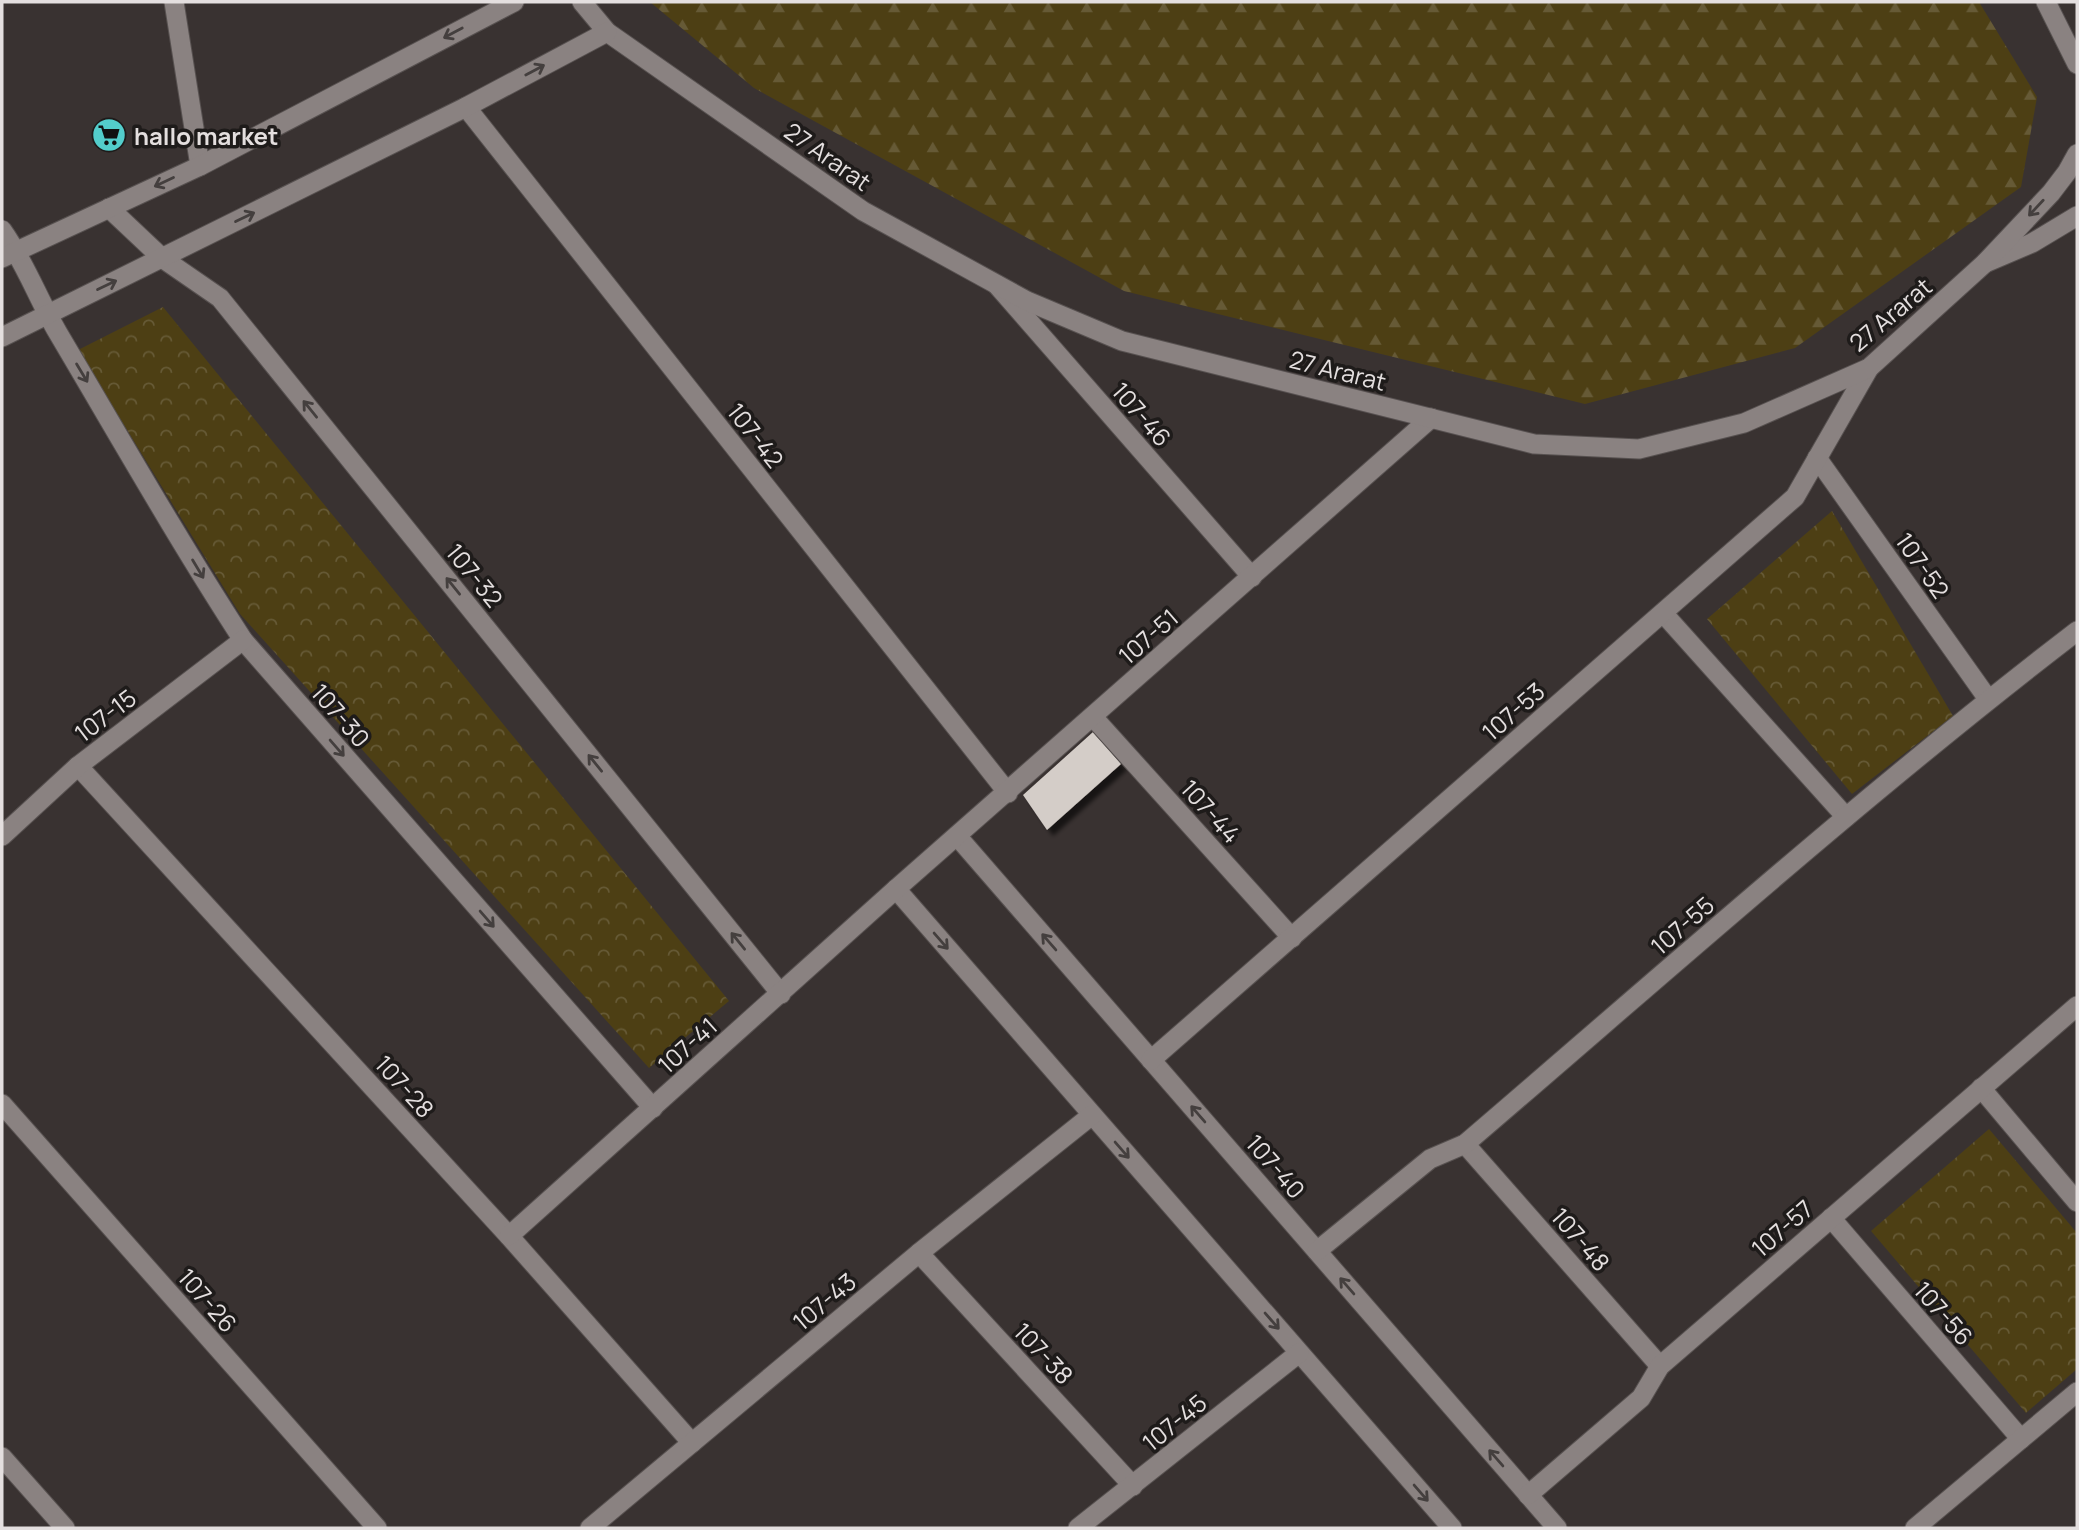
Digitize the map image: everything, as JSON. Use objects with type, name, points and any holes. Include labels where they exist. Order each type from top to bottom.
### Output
[{"type":"street","points":[[174,2],[200,166]]},
{"type":"street","points":[[10,255],[200,166],[514,2]]},
{"type":"street","name":"27 Ararat","points":[[582,2],[607,32],[863,211],[1027,302],[1122,341],[1534,444],[1639,449],[1744,422],[1869,368],[1985,262],[2051,192],[2077,154]]},
{"type":"street","points":[[2046,2],[2077,64]]},
{"type":"street","points":[[2,337],[466,107],[607,32]]},
{"type":"street","name":"107-42","points":[[466,107],[1008,793]]},
{"type":"street","name":"107-32","points":[[109,208],[162,258],[220,298],[781,994]]},
{"type":"street","points":[[1985,262],[2032,243],[2077,216]]},
{"type":"street","name":"107-30","points":[[2,230],[10,255],[243,640],[653,1108]]},
{"type":"street","name":"107-46","points":[[995,283],[1252,577]]},
{"type":"street","name":"107-53","points":[[1151,1060],[1795,497],[1869,368]]},
{"type":"street","name":"107-51","points":[[896,889],[1431,418]]},
{"type":"street","name":"107-52","points":[[1817,458],[1988,699]]},
{"type":"street","points":[[1663,613],[1846,817]]},
{"type":"street","name":"107-55","points":[[1317,1251],[1430,1159],[1465,1144],[1846,817],[1988,699],[2077,631]]},
{"type":"street","name":"107-15","points":[[2,836],[78,766],[243,640]]},
{"type":"street","name":"107-44","points":[[1093,717],[1292,938]]},
{"type":"street","name":"107-28","points":[[78,766],[509,1236],[692,1443]]},
{"type":"street","name":"107-40","points":[[957,836],[1557,1528]]},
{"type":"street","points":[[896,889],[1452,1528]]},
{"type":"street","name":"107-41","points":[[509,1236],[896,889]]},
{"type":"street","name":"107-57","points":[[1528,1495],[1641,1398],[1660,1366],[2077,1006]]},
{"type":"street","points":[[1981,1088],[2077,1202]]},
{"type":"street","name":"107-26","points":[[2,1104],[377,1528]]},
{"type":"street","name":"107-43","points":[[590,1528],[919,1253],[1092,1115]]},
{"type":"street","name":"107-48","points":[[1465,1144],[1660,1366]]},
{"type":"street","name":"107-56","points":[[1831,1218],[2021,1440]]},
{"type":"street","name":"107-38","points":[[919,1253],[1133,1486]]},
{"type":"street","name":"107-45","points":[[1078,1528],[1299,1353]]},
{"type":"street","points":[[1915,1528],[2077,1392]]},
{"type":"street","points":[[2,1457],[65,1528]]},
{"type":"green space","points":[[650,2],[1979,2],[2037,97],[2021,187],[1795,348],[1585,404],[1124,291],[754,88]]},
{"type":"green space","points":[[163,307],[729,1001],[649,1068],[240,614],[78,350]]},
{"type":"green space","points":[[1832,511],[1953,716],[1852,794],[1707,619]]},
{"type":"green space","points":[[1989,1129],[2077,1233],[2077,1369],[2026,1413],[1871,1231]]},
{"type":"building","points":[[1093,732],[1121,764],[1047,830],[1023,795]]},
{"type":"place","name":"hallo market","points":[[109,135]]}]
